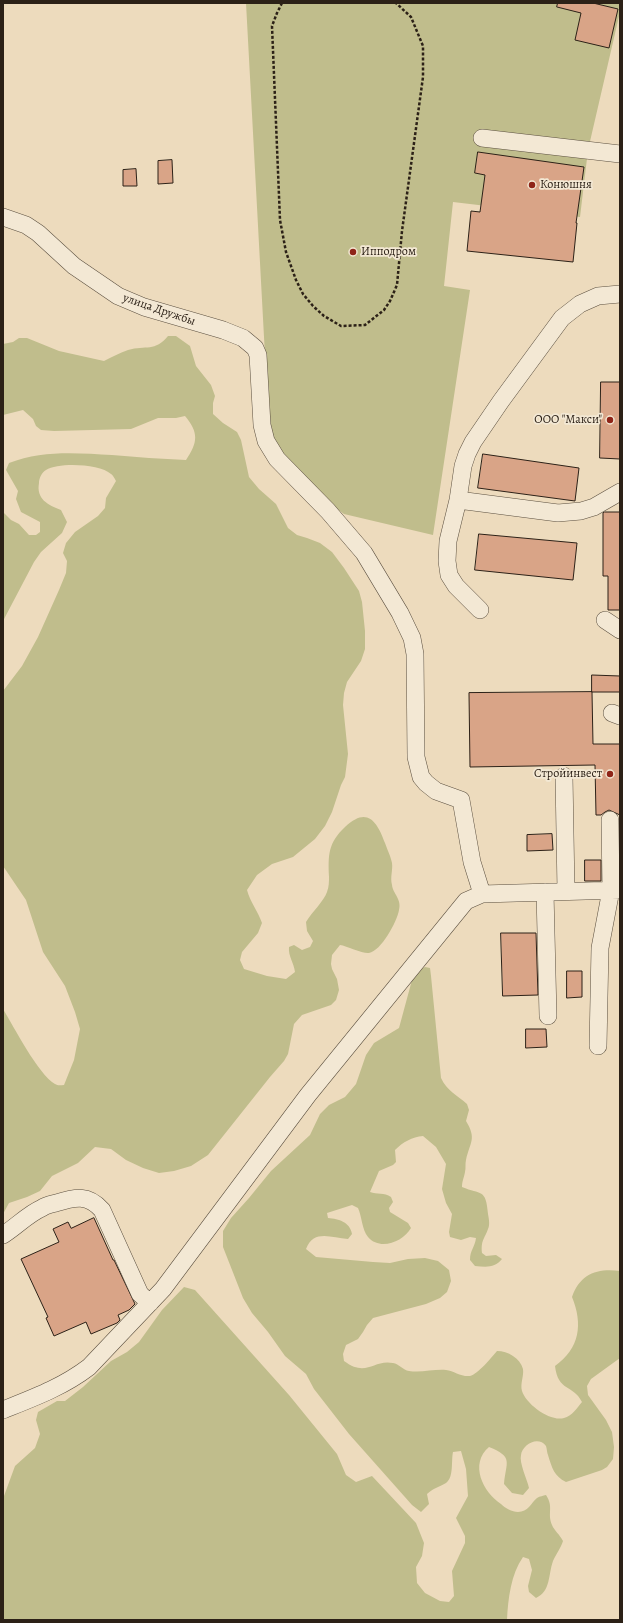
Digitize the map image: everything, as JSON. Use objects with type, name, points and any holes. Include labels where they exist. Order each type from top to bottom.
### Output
[{"type":"street","points":[[482,138],[620,154]]},
{"type":"street","name":"улица Дружбы","points":[[3,217],[26,225],[38,233],[74,266],[90,278],[131,302],[223,330],[243,338],[256,348],[258,355],[262,425],[266,441],[277,459],[328,511],[364,553],[400,613],[412,638],[415,654],[416,757],[421,777],[426,784],[436,791],[461,800],[472,862],[482,894]]},
{"type":"street","points":[[480,610],[456,586],[449,575],[447,561],[448,541],[458,500],[463,466],[473,442],[562,318],[580,304],[598,296],[620,294]]},
{"type":"street","points":[[458,500],[558,513],[581,511],[594,507],[620,492]]},
{"type":"street","points":[[605,620],[620,630]]},
{"type":"street","points":[[564,776],[566,891]]},
{"type":"street","points":[[598,1046],[600,948],[616,890],[610,820]]},
{"type":"street","points":[[3,1410],[56,1388],[80,1374],[89,1367],[163,1289],[308,1095],[466,901],[482,894],[616,890]]},
{"type":"street","points":[[545,892],[548,1016]]},
{"type":"street","points":[[3,1235],[41,1208],[65,1200],[79,1198],[88,1199],[102,1210],[140,1294],[150,1303]]},
{"type":"path","points":[[282,3],[276,12],[272,26],[280,220],[283,238],[290,266],[303,294],[324,316],[341,326],[365,325],[375,318],[390,301],[397,285],[402,231],[423,77],[423,46],[411,17],[396,3]]},
{"type":"shaded area","name":"Ипподром","points":[[246,3],[620,3],[620,12],[588,150],[580,217],[453,202],[444,286],[470,290],[433,535],[344,514],[315,493],[280,454],[271,436],[266,374]]},
{"type":"shaded area","points":[[168,336],[176,336],[190,346],[196,366],[211,385],[215,396],[213,403],[213,414],[237,432],[241,440],[249,477],[259,489],[276,504],[288,528],[297,535],[320,543],[332,552],[359,591],[362,602],[365,649],[361,661],[347,682],[344,693],[343,705],[348,754],[345,777],[332,812],[325,826],[315,839],[293,857],[272,864],[257,875],[247,890],[262,923],[258,933],[242,952],[240,960],[244,969],[267,976],[286,979],[295,972],[289,953],[289,947],[294,945],[302,950],[310,947],[313,941],[307,931],[306,922],[328,890],[329,856],[332,844],[335,838],[345,827],[359,818],[365,817],[370,819],[375,823],[382,835],[392,866],[391,882],[400,906],[398,915],[388,935],[374,951],[366,953],[340,945],[332,955],[332,969],[337,979],[339,990],[336,1000],[331,1005],[302,1015],[294,1024],[288,1054],[284,1061],[208,1155],[191,1166],[174,1171],[159,1173],[143,1168],[126,1160],[111,1149],[95,1147],[78,1163],[52,1176],[40,1191],[9,1203],[3,1214],[3,1009],[41,1071],[48,1079],[57,1085],[64,1085],[74,1060],[80,1029],[65,986],[43,952],[26,900],[3,866],[3,691],[22,666],[38,637],[59,590],[66,573],[67,561],[63,553],[66,543],[75,532],[98,516],[105,508],[106,498],[116,481],[112,475],[106,471],[89,466],[69,465],[52,467],[43,472],[39,481],[39,493],[44,501],[61,510],[67,522],[62,533],[41,552],[34,562],[3,621],[3,512],[11,520],[19,524],[29,535],[36,535],[40,532],[40,522],[21,512],[16,499],[18,491],[6,470],[9,463],[21,459],[60,453],[186,460],[195,443],[195,433],[190,422],[185,416],[176,418],[158,418],[131,429],[54,431],[41,430],[36,426],[33,419],[23,410],[3,415],[3,344],[13,342],[19,338],[27,338],[59,351],[104,361],[128,350],[154,346],[159,344]]},
{"type":"shaded area","points":[[425,967],[430,968],[441,1078],[449,1090],[467,1104],[469,1110],[466,1121],[471,1132],[472,1140],[466,1160],[462,1187],[478,1192],[484,1196],[487,1206],[489,1227],[482,1243],[482,1253],[486,1256],[496,1255],[502,1259],[497,1264],[487,1267],[475,1266],[470,1260],[476,1238],[470,1237],[461,1240],[450,1237],[449,1232],[452,1214],[446,1203],[442,1189],[446,1164],[436,1147],[423,1136],[408,1140],[395,1150],[396,1162],[393,1165],[379,1171],[370,1192],[391,1197],[393,1202],[389,1208],[390,1212],[408,1223],[411,1228],[403,1237],[397,1241],[385,1244],[373,1241],[364,1231],[358,1208],[352,1205],[327,1213],[328,1218],[340,1220],[349,1227],[352,1234],[348,1239],[329,1236],[318,1237],[309,1243],[306,1249],[316,1257],[373,1262],[390,1263],[408,1259],[425,1258],[438,1261],[449,1270],[451,1281],[447,1292],[440,1298],[426,1304],[373,1318],[358,1339],[346,1345],[343,1354],[344,1361],[359,1368],[370,1367],[386,1362],[393,1363],[409,1371],[418,1372],[446,1370],[464,1376],[470,1376],[480,1369],[497,1351],[505,1352],[516,1358],[523,1369],[521,1386],[524,1396],[539,1411],[558,1419],[569,1416],[582,1402],[574,1392],[562,1384],[559,1380],[555,1366],[570,1351],[577,1335],[578,1317],[572,1297],[575,1289],[590,1274],[612,1270],[620,1271],[620,1358],[591,1379],[587,1386],[588,1395],[606,1420],[612,1432],[614,1447],[613,1459],[607,1467],[602,1470],[566,1482],[562,1480],[554,1471],[546,1446],[539,1441],[535,1441],[524,1448],[521,1455],[522,1467],[529,1488],[523,1495],[512,1493],[504,1484],[507,1461],[502,1454],[489,1447],[483,1454],[480,1461],[479,1469],[484,1485],[494,1499],[507,1508],[518,1512],[524,1511],[538,1497],[546,1495],[550,1503],[550,1517],[552,1525],[563,1541],[551,1566],[547,1587],[541,1595],[536,1598],[529,1592],[528,1586],[532,1570],[529,1559],[523,1557],[513,1579],[509,1595],[507,1620],[3,1620],[4,1496],[15,1466],[35,1448],[40,1434],[36,1420],[38,1412],[57,1401],[65,1401],[83,1387],[111,1361],[127,1352],[139,1342],[162,1310],[184,1287],[195,1290],[289,1395],[337,1454],[346,1475],[356,1482],[372,1476],[416,1523],[424,1543],[422,1556],[416,1567],[417,1583],[425,1593],[440,1601],[449,1602],[454,1596],[452,1571],[465,1543],[465,1536],[456,1518],[468,1496],[466,1469],[461,1451],[453,1452],[449,1480],[427,1494],[429,1504],[421,1512],[412,1505],[349,1434],[314,1389],[306,1374],[285,1356],[252,1313],[243,1298],[223,1247],[223,1231],[231,1218],[271,1171],[310,1135],[320,1114],[329,1105],[345,1097],[356,1084],[366,1055],[374,1043],[399,1028],[412,980],[416,972]]},
{"type":"building","points":[[558,3],[593,3],[618,9],[609,48],[575,40],[581,13],[557,7]]},
{"type":"building","points":[[478,152],[584,167],[576,223],[573,262],[467,251],[471,211],[480,212],[485,175],[475,173]]},
{"type":"building","points":[[172,160],[173,183],[158,184],[158,161]]},
{"type":"building","points":[[136,169],[137,186],[123,186],[123,170]]},
{"type":"building","name":"ООО \"Макси\"","points":[[601,382],[620,382],[620,459],[600,458]]},
{"type":"building","points":[[483,454],[579,468],[575,501],[478,488]]},
{"type":"building","points":[[620,512],[620,610],[608,610],[608,576],[603,576],[603,513]]},
{"type":"building","points":[[479,534],[577,543],[573,580],[475,570]]},
{"type":"building","points":[[592,675],[620,676],[620,692],[592,692]]},
{"type":"building","points":[[592,692],[593,744],[620,744],[620,815],[609,810],[601,815],[596,815],[595,765],[470,767],[469,693]]},
{"type":"building","points":[[552,834],[553,850],[527,851],[527,835]]},
{"type":"building","points":[[585,860],[601,860],[601,881],[585,881]]},
{"type":"building","points":[[501,933],[536,933],[538,995],[503,996]]},
{"type":"building","points":[[567,971],[582,971],[582,997],[567,998]]},
{"type":"building","points":[[526,1029],[546,1029],[547,1047],[526,1048]]},
{"type":"building","points":[[94,1218],[135,1304],[129,1310],[118,1315],[120,1320],[117,1323],[91,1334],[86,1322],[54,1336],[46,1318],[48,1317],[21,1259],[59,1242],[53,1229],[68,1222],[71,1228]]},
{"type":"place","name":"Конюшня","points":[[532,185]]},
{"type":"place","name":"Ипподром","points":[[353,252]]},
{"type":"place","name":"ООО \"Макси\"","points":[[610,420]]},
{"type":"place","name":"Стройинвест","points":[[610,774]]}]
